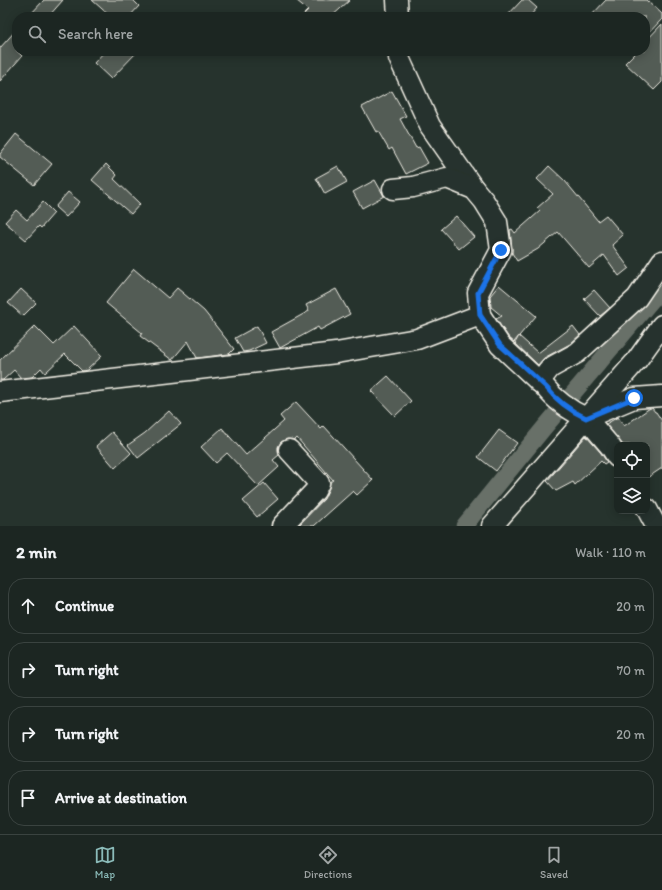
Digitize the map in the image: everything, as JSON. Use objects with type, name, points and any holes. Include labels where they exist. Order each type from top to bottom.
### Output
[{"type":"street","points":[[397,0],[398,12]]},
{"type":"street","points":[[399,56],[430,126],[484,201],[497,222],[501,250],[478,293],[480,315],[500,345],[545,387],[580,415],[610,446],[614,452]]},
{"type":"street","points":[[393,189],[413,187],[447,178],[474,189]]},
{"type":"street","points":[[545,387],[550,368],[577,353],[637,298],[662,261]]},
{"type":"street","points":[[0,392],[336,353],[417,339],[480,315]]},
{"type":"street","points":[[492,526],[580,415],[637,360],[662,325]]},
{"type":"street","points":[[580,415],[634,398],[662,396]]},
{"type":"street","points":[[282,526],[315,491],[320,483],[289,450]]},
{"type":"street","points":[[650,514],[656,526]]},
{"type":"building","points":[[44,0],[63,0],[52,12],[33,12]]},
{"type":"building","points":[[92,0],[133,0],[139,6],[134,12],[105,12]]},
{"type":"building","points":[[296,0],[350,0],[337,12],[306,12],[308,10]]},
{"type":"building","points":[[522,0],[528,0],[537,8],[533,12],[511,12]]},
{"type":"building","points":[[606,0],[647,0],[662,14],[662,19],[650,32],[650,12],[595,12]]},
{"type":"building","points":[[662,24],[662,82],[654,90],[625,63],[632,56],[650,56],[650,37]]},
{"type":"building","points":[[12,35],[12,56],[22,56],[0,81],[0,48]]},
{"type":"building","points":[[100,56],[133,56],[111,79],[94,63]]},
{"type":"building","points":[[392,91],[406,116],[400,119],[416,148],[419,147],[428,163],[406,174],[392,148],[389,150],[378,131],[376,132],[362,107]]},
{"type":"building","points":[[16,134],[52,164],[34,185],[0,157],[0,154]]},
{"type":"building","points":[[106,164],[117,175],[114,179],[140,204],[131,214],[92,180]]},
{"type":"building","points":[[338,166],[347,182],[325,194],[316,178]]},
{"type":"building","points":[[549,166],[565,181],[598,221],[606,215],[623,235],[612,245],[629,268],[619,276],[604,255],[589,268],[558,232],[538,249],[517,261],[512,253],[510,230],[512,229],[515,233],[540,211],[537,208],[553,194],[537,179]]},
{"type":"building","points":[[375,180],[384,196],[362,208],[353,192]]},
{"type":"building","points":[[68,192],[80,202],[66,217],[55,207]]},
{"type":"building","points":[[43,202],[54,213],[41,228],[39,226],[26,240],[5,222],[16,210],[27,220]]},
{"type":"building","points":[[456,216],[474,237],[459,249],[441,229]]},
{"type":"building","points":[[134,269],[168,298],[177,288],[204,311],[234,349],[229,354],[197,358],[188,341],[172,360],[140,336],[142,333],[106,303]]},
{"type":"building","points":[[499,285],[536,316],[514,342],[509,338],[496,319],[502,316],[491,307],[490,296]]},
{"type":"building","points":[[21,289],[36,303],[23,316],[8,303]]},
{"type":"building","points":[[336,289],[350,314],[320,330],[318,327],[280,348],[271,332],[309,311],[306,305]]},
{"type":"building","points":[[594,290],[610,308],[600,316],[584,299]]},
{"type":"building","points":[[35,326],[54,345],[74,326],[102,356],[87,370],[82,371],[65,354],[45,373],[41,368],[32,377],[21,378],[14,370],[3,380],[0,380],[0,360]]},
{"type":"building","points":[[257,326],[266,343],[249,351],[243,352],[235,338]]},
{"type":"building","points":[[573,326],[580,335],[570,344],[544,358],[538,365],[515,343],[519,336],[538,353]]},
{"type":"building","points":[[388,376],[411,401],[395,416],[371,391]]},
{"type":"building","points":[[296,402],[321,429],[324,426],[373,480],[357,495],[353,491],[314,526],[298,526],[324,499],[330,482],[333,480],[297,438],[295,440],[287,439],[281,442],[278,447],[279,455],[273,460],[279,467],[258,486],[227,453],[216,463],[201,447],[222,428],[246,455],[284,421],[280,416]]},
{"type":"building","points":[[650,408],[656,412],[662,421],[662,468],[650,476],[650,442],[621,442],[605,423],[606,424],[618,417],[624,426]]},
{"type":"building","points":[[169,411],[181,424],[138,458],[128,445],[145,433]]},
{"type":"building","points":[[499,430],[517,443],[496,471],[478,457]]},
{"type":"building","points":[[112,432],[131,453],[115,468],[96,446]]},
{"type":"building","points":[[586,436],[607,462],[604,464],[601,461],[575,485],[573,482],[556,491],[547,481]]},
{"type":"building","points":[[264,483],[278,499],[257,517],[243,501]]},
{"type":"waterway","points":[[464,526],[543,429],[662,288]]},
{"type":"route","points":[[501,250],[478,293],[480,315],[500,345],[546,387],[550,393],[574,412],[586,418],[634,398]]}]
